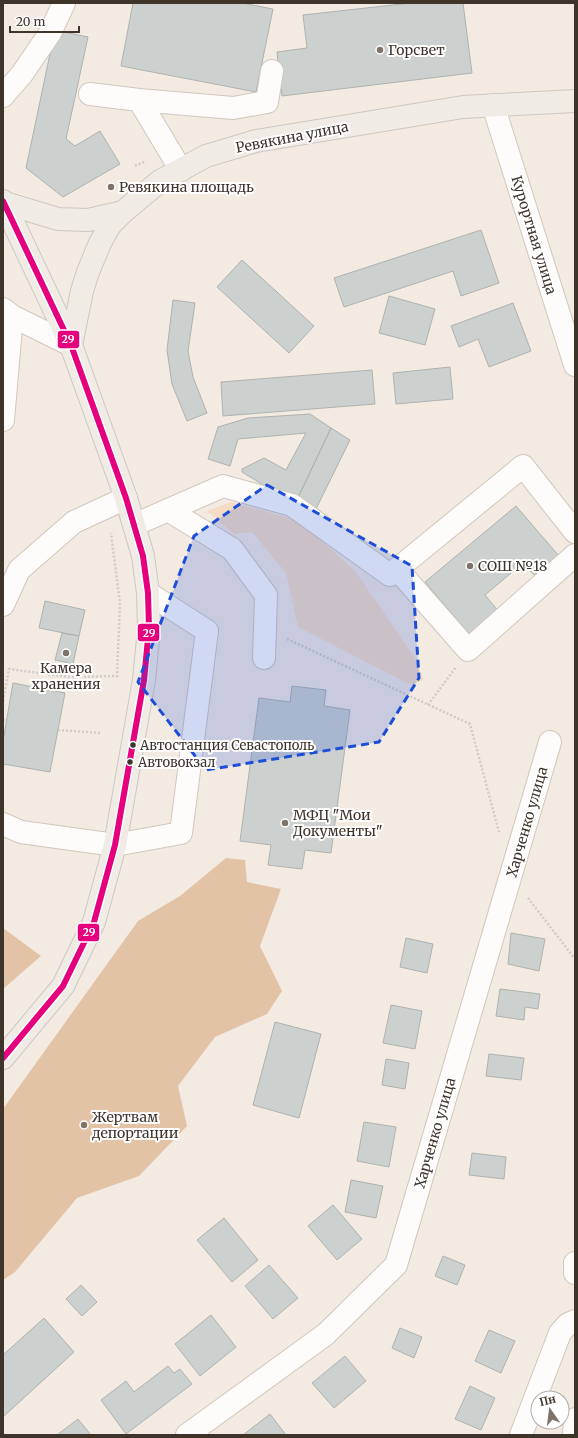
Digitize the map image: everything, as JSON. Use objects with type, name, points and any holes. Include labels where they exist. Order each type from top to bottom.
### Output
[{"type":"main road","name":"Ревякина улица","points":[[71,345],[82,291],[88,272],[100,243],[110,225],[160,181],[206,156],[256,141],[463,107],[575,101]]},
{"type":"main road","points":[[4,202],[58,219],[88,220],[123,212]]},
{"type":"main road","points":[[3,1058],[28,1026],[63,986],[94,922],[115,845],[144,680],[149,628],[148,593],[143,556],[134,525],[117,502],[71,345],[4,202]]},
{"type":"main road","points":[[3,1042],[28,1026]]},
{"type":"street","points":[[3,96],[22,74],[50,33],[64,3]]},
{"type":"street","points":[[90,94],[139,100],[234,108],[268,102],[272,71]]},
{"type":"street","points":[[139,100],[181,170]]},
{"type":"street","name":"Курортная улица","points":[[493,105],[575,365]]},
{"type":"street","points":[[3,420],[8,313],[71,345]]},
{"type":"street","points":[[134,525],[223,486],[292,505],[390,575],[523,466],[572,523]]},
{"type":"street","points":[[3,605],[19,570],[74,522],[117,502]]},
{"type":"street","points":[[168,510],[232,549],[266,595],[264,658]]},
{"type":"street","points":[[397,569],[468,650],[575,555]]},
{"type":"street","points":[[3,824],[21,832],[115,845],[180,833],[207,631],[148,593]]},
{"type":"street","name":"Харченко улица","points":[[187,1435],[326,1334],[396,1265],[550,742]]},
{"type":"street","points":[[575,1264],[575,1273]]},
{"type":"street","points":[[521,1435],[560,1333],[568,1324],[575,1322]]},
{"type":"street","points":[[574,1435],[575,1419]]},
{"type":"path","points":[[3,701],[9,669],[69,677],[117,676],[120,603],[117,502]]},
{"type":"path","points":[[284,638],[470,724],[501,838]]},
{"type":"path","points":[[428,705],[446,681]]},
{"type":"path","points":[[58,730],[102,733]]},
{"type":"path","points":[[511,876],[575,959]]},
{"type":"highlighted area","points":[[267,485],[412,566],[419,678],[379,742],[206,770],[138,682],[194,536]]},
{"type":"shaded area","points":[[231,502],[300,521],[356,572],[414,657],[424,680],[411,685],[298,627],[286,573],[252,532],[234,534],[207,511]]},
{"type":"shaded area","points":[[226,858],[245,860],[247,882],[281,889],[260,946],[282,991],[267,1014],[215,1037],[178,1086],[187,1126],[139,1176],[77,1198],[15,1272],[3,1280],[3,1109],[138,921],[180,896]]},
{"type":"shaded area","points":[[3,928],[41,956],[3,989]]},
{"type":"building","points":[[133,3],[242,3],[273,9],[256,92],[121,66]]},
{"type":"building","name":"Горсвет","points":[[411,3],[463,3],[472,73],[282,96],[277,52],[307,48],[303,15]]},
{"type":"building","points":[[55,30],[88,37],[66,139],[75,146],[100,131],[120,164],[63,197],[26,168]]},
{"type":"building","points":[[481,230],[499,283],[461,296],[453,271],[344,307],[334,278]]},
{"type":"building","points":[[242,260],[314,326],[289,353],[217,287]]},
{"type":"building","points":[[389,296],[435,309],[425,345],[379,333]]},
{"type":"building","points":[[173,300],[195,303],[188,351],[193,377],[207,413],[187,421],[172,384],[167,350]]},
{"type":"building","points":[[513,303],[531,351],[489,367],[478,339],[459,347],[451,326]]},
{"type":"building","points":[[450,367],[453,399],[396,404],[393,373]]},
{"type":"building","points":[[372,370],[375,404],[223,416],[221,382]]},
{"type":"building","points":[[310,414],[331,428],[295,504],[242,472],[242,469],[264,458],[286,470],[306,433],[238,439],[230,466],[208,459],[218,427],[248,418]]},
{"type":"building","points":[[331,428],[350,440],[313,515],[295,504]]},
{"type":"building","name":"СОШ №18","points":[[516,506],[559,556],[535,576],[523,563],[485,595],[499,612],[470,635],[425,582]]},
{"type":"building","points":[[45,601],[85,610],[79,636],[39,628]]},
{"type":"building","name":"Камера хранения","points":[[62,633],[79,636],[73,664],[55,660]]},
{"type":"building","points":[[13,683],[65,693],[50,772],[3,764],[3,741]]},
{"type":"building","points":[[292,686],[326,690],[324,706],[350,710],[331,853],[305,850],[302,869],[268,865],[271,845],[240,841],[259,698],[290,702]]},
{"type":"building","points":[[511,933],[545,939],[539,971],[508,964]]},
{"type":"building","points":[[406,938],[433,944],[427,973],[400,967]]},
{"type":"building","points":[[500,989],[540,994],[538,1009],[525,1007],[524,1020],[496,1016]]},
{"type":"building","points":[[391,1005],[422,1011],[415,1049],[383,1043]]},
{"type":"building","points":[[275,1022],[321,1034],[299,1118],[253,1105]]},
{"type":"building","points":[[489,1054],[524,1058],[521,1080],[486,1076]]},
{"type":"building","points":[[386,1059],[409,1063],[405,1089],[382,1085]]},
{"type":"building","points":[[364,1122],[396,1127],[389,1167],[357,1161]]},
{"type":"building","points":[[472,1153],[506,1157],[504,1179],[469,1175]]},
{"type":"building","points":[[351,1180],[383,1186],[376,1218],[345,1212]]},
{"type":"building","points":[[333,1205],[362,1239],[337,1260],[308,1226]]},
{"type":"building","points":[[224,1218],[258,1260],[232,1282],[197,1240]]},
{"type":"building","points":[[443,1256],[465,1265],[457,1285],[435,1276]]},
{"type":"building","points":[[269,1265],[298,1298],[273,1319],[245,1286]]},
{"type":"building","points":[[81,1285],[97,1302],[82,1316],[66,1299]]},
{"type":"building","points":[[211,1315],[236,1347],[200,1376],[175,1344]]},
{"type":"building","points":[[44,1318],[74,1352],[3,1417],[3,1355]]},
{"type":"building","points":[[400,1328],[422,1337],[414,1358],[392,1348]]},
{"type":"building","points":[[489,1330],[515,1341],[501,1373],[475,1361]]},
{"type":"building","points":[[345,1356],[366,1381],[334,1408],[312,1383]]},
{"type":"building","points":[[168,1366],[174,1373],[180,1369],[192,1384],[126,1434],[101,1400],[126,1381],[134,1392]]},
{"type":"building","points":[[470,1386],[495,1398],[481,1430],[455,1419]]},
{"type":"building","points":[[270,1414],[286,1435],[243,1435]]},
{"type":"building","points":[[78,1419],[91,1435],[57,1435]]},
{"type":"transit line","name":"29","points":[[3,201],[71,345],[126,498],[143,556],[148,593],[149,628],[144,680],[115,845],[94,922],[63,986],[3,1058]]},
{"type":"place","name":"Горсвет","points":[[380,50]]},
{"type":"place","name":"Ревякина площадь","points":[[111,187]]},
{"type":"place","name":"СОШ №18","points":[[470,566]]},
{"type":"place","name":"Камера хранения","points":[[66,653]]},
{"type":"place","name":"Автостанция Севастополь","points":[[133,745]]},
{"type":"place","name":"Автовокзал","points":[[130,762]]},
{"type":"place","name":"МФЦ \"Мои Документы\"","points":[[285,823]]},
{"type":"place","name":"Жертвам депортации","points":[[84,1125]]}]
